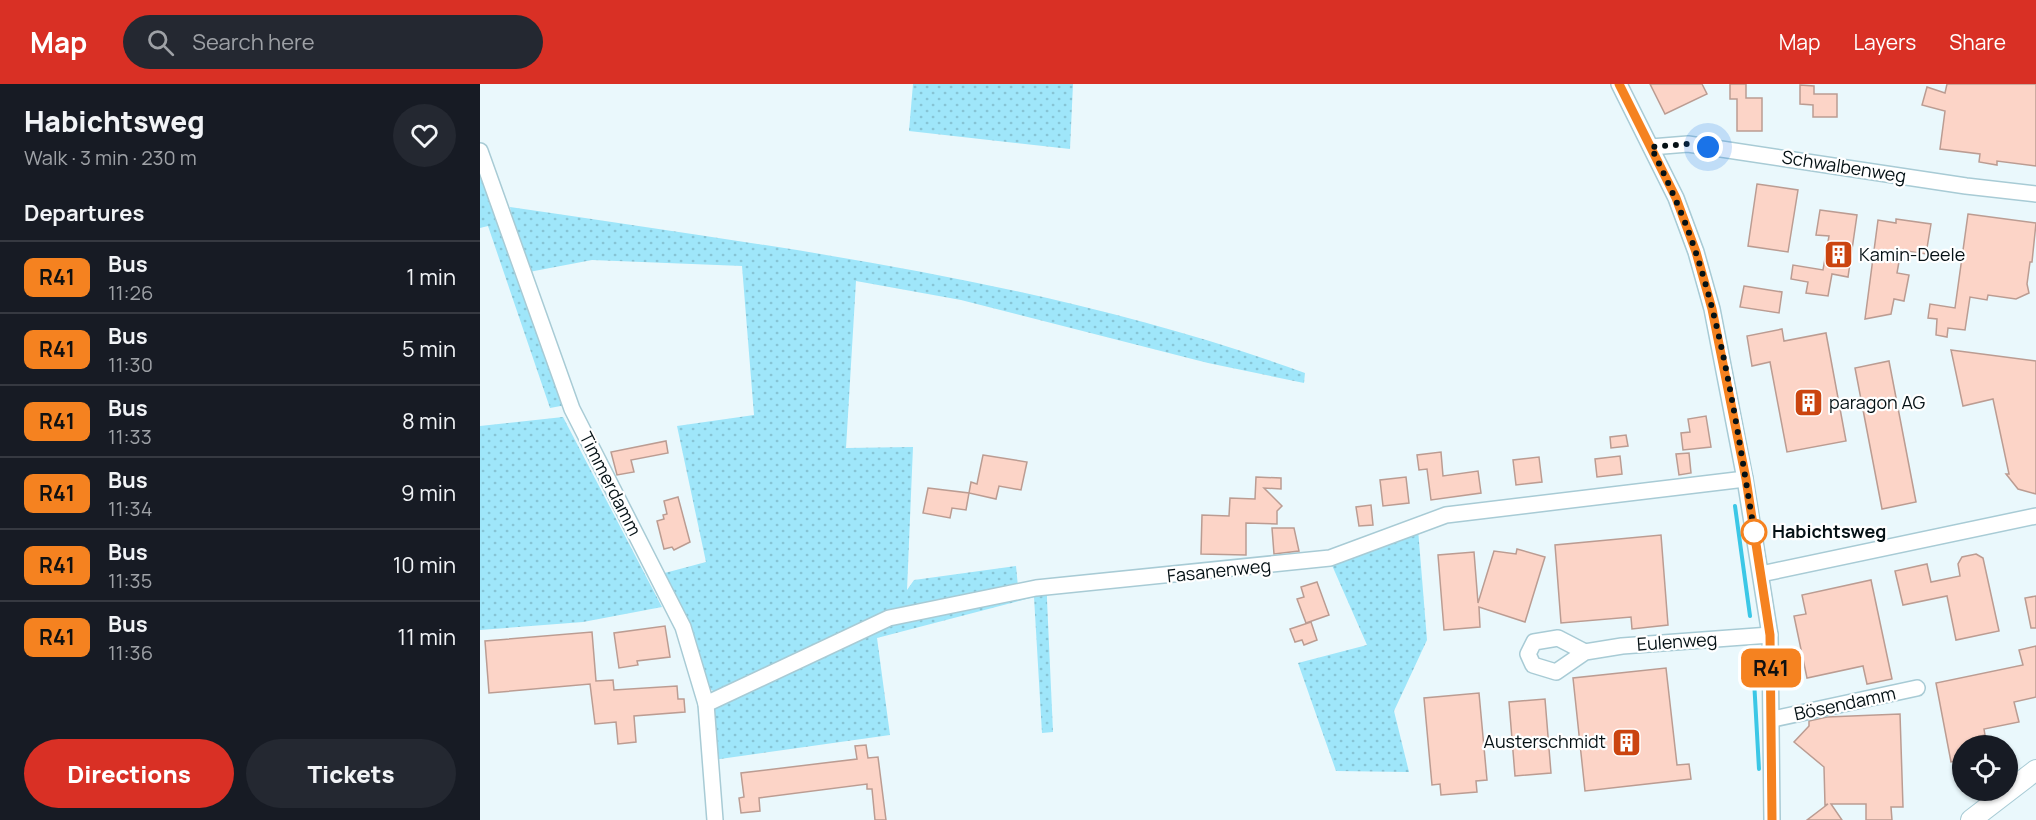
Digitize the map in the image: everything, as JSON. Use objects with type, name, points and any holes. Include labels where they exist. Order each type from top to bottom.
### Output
[{"type":"main road","points":[[1971,820],[2036,770]]},
{"type":"street","name":"Bösendamm","points":[[1619,84],[1676,198],[1709,298],[1746,479],[1770,635],[1773,719],[1772,820]]},
{"type":"street","name":"Schwalbenweg","points":[[1651,147],[1688,144],[2036,194]]},
{"type":"street","name":"Timmerdamm","points":[[480,151],[572,409],[683,627],[706,704],[715,820]]},
{"type":"street","name":"Fasanenweg","points":[[706,704],[889,618],[1036,588],[1330,558],[1446,515],[1746,479]]},
{"type":"street","points":[[1761,574],[2036,516]]},
{"type":"street","name":"Eulenweg","points":[[1585,652],[1622,646],[1770,635]]},
{"type":"street","name":"Bösendamm","points":[[1773,719],[1917,688]]},
{"type":"shaded area","points":[[913,84],[1073,84],[1070,149],[909,131]]},
{"type":"shaded area","points":[[480,170],[566,405],[550,408],[488,226],[480,228]]},
{"type":"shaded area","points":[[510,207],[812,253],[1012,290],[1111,313],[1209,341],[1305,373],[1304,383],[1208,363],[961,300],[856,281],[846,448],[913,447],[907,590],[914,580],[1016,566],[1018,587],[887,614],[720,692],[713,691],[707,687],[697,648],[661,574],[706,562],[677,426],[754,415],[742,266],[592,260],[529,272],[513,227]]},
{"type":"shaded area","points":[[563,417],[662,607],[583,622],[480,630],[480,426]]},
{"type":"shaded area","points":[[1418,529],[1427,640],[1394,711],[1409,772],[1336,771],[1298,663],[1367,645],[1331,563]]},
{"type":"shaded area","points":[[1035,594],[1047,596],[1053,732],[1042,733],[1034,597],[877,638],[890,735],[713,760],[711,707],[890,621]]},
{"type":"building","points":[[1650,84],[1702,84],[1707,94],[1665,114]]},
{"type":"building","points":[[1730,84],[1746,84],[1746,98],[1762,98],[1762,131],[1737,131],[1737,99],[1730,99]]},
{"type":"building","points":[[1947,84],[2036,84],[2036,166],[1997,161],[1997,165],[1979,162],[1980,154],[1940,149],[1945,111],[1922,105],[1927,87],[1945,93]]},
{"type":"building","points":[[1800,85],[1814,86],[1814,94],[1837,94],[1837,117],[1813,117],[1813,105],[1800,104]]},
{"type":"building","points":[[1757,184],[1798,190],[1788,252],[1748,246]]},
{"type":"building","name":"Kamin-Deele","points":[[1820,210],[1857,215],[1848,277],[1832,274],[1828,296],[1806,293],[1808,282],[1791,279],[1793,265],[1823,270],[1829,236],[1816,235]]},
{"type":"building","points":[[1968,214],[2036,223],[2027,284],[2029,293],[2016,299],[1988,295],[1987,300],[1970,297],[1965,330],[1948,328],[1947,337],[1936,335],[1937,319],[1928,318],[1930,304],[1955,308]]},
{"type":"building","points":[[1896,219],[1931,224],[1926,254],[1901,250],[1897,273],[1909,275],[1904,301],[1894,299],[1891,314],[1865,319],[1878,220],[1896,223]]},
{"type":"building","points":[[1744,286],[1782,292],[1779,313],[1740,307]]},
{"type":"building","name":"paragon AG","points":[[1782,329],[1784,341],[1826,333],[1846,441],[1787,452],[1770,362],[1752,366],[1747,336]]},
{"type":"building","points":[[1951,350],[2036,361],[2036,494],[2018,489],[2006,474],[2009,474],[1993,399],[1963,406]]},
{"type":"building","points":[[1889,361],[1916,502],[1882,509],[1855,368]]},
{"type":"building","points":[[1706,416],[1711,447],[1683,450],[1681,433],[1690,432],[1688,419]]},
{"type":"building","points":[[1626,435],[1628,446],[1611,448],[1610,437]]},
{"type":"building","points":[[666,441],[668,453],[631,460],[634,472],[617,475],[611,452]]},
{"type":"building","points":[[1441,452],[1443,476],[1478,471],[1481,493],[1431,500],[1427,469],[1419,470],[1417,455]]},
{"type":"building","points":[[1689,453],[1691,473],[1679,475],[1676,454]]},
{"type":"building","points":[[983,455],[1027,462],[1021,490],[999,486],[996,499],[969,493],[971,482],[977,484]]},
{"type":"building","points":[[1620,456],[1622,474],[1597,477],[1595,459]]},
{"type":"building","points":[[1539,457],[1542,482],[1516,485],[1513,460]]},
{"type":"building","points":[[1256,477],[1281,478],[1281,489],[1264,488],[1282,506],[1277,511],[1277,524],[1246,523],[1246,555],[1201,554],[1202,515],[1229,516],[1230,498],[1255,499]]},
{"type":"building","points":[[1406,477],[1409,503],[1383,506],[1380,480]]},
{"type":"building","points":[[928,488],[969,493],[966,510],[952,508],[950,518],[923,513]]},
{"type":"building","points":[[678,497],[690,542],[674,550],[672,547],[664,549],[657,521],[664,519],[663,515],[667,514],[664,501]]},
{"type":"building","points":[[1371,505],[1373,525],[1359,526],[1356,507]]},
{"type":"building","points":[[1272,528],[1294,528],[1299,551],[1274,554]]},
{"type":"building","points":[[1661,535],[1668,625],[1632,629],[1631,617],[1561,623],[1555,545]]},
{"type":"building","points":[[1517,549],[1545,557],[1525,622],[1479,607],[1480,627],[1444,630],[1438,555],[1474,552],[1478,603],[1494,551],[1516,554]]},
{"type":"building","points":[[1976,554],[1983,558],[1999,631],[1956,640],[1947,596],[1903,605],[1895,571],[1927,564],[1931,582],[1960,576],[1958,564],[1962,557]]},
{"type":"building","points":[[1871,580],[1892,679],[1867,684],[1863,666],[1807,678],[1794,616],[1806,614],[1802,595]]},
{"type":"building","points":[[1317,582],[1329,615],[1306,623],[1297,599],[1304,597],[1301,587]]},
{"type":"building","points":[[2036,596],[2036,628],[2031,628],[2025,598]]},
{"type":"building","points":[[1311,622],[1317,640],[1304,645],[1302,640],[1295,642],[1290,629]]},
{"type":"building","points":[[665,626],[670,657],[637,661],[638,665],[619,668],[614,633]]},
{"type":"building","points":[[592,632],[596,681],[613,680],[614,690],[677,686],[678,699],[684,699],[685,712],[634,716],[636,742],[618,744],[616,722],[595,724],[590,684],[489,693],[485,641]]},
{"type":"building","points":[[2036,646],[2036,697],[2014,702],[2019,722],[1984,729],[1985,735],[1952,735],[1951,762],[1936,683],[2023,665],[2019,650]]},
{"type":"building","name":"Austerschmidt","points":[[1666,668],[1677,765],[1689,764],[1691,779],[1585,791],[1573,678]]},
{"type":"building","points":[[1479,693],[1487,780],[1476,781],[1477,792],[1441,795],[1440,784],[1432,785],[1424,698]]},
{"type":"building","points":[[1545,699],[1551,773],[1515,776],[1509,702]]},
{"type":"building","points":[[1900,714],[1903,807],[1891,807],[1892,820],[1866,820],[1866,804],[1831,804],[1842,820],[1807,820],[1828,804],[1825,805],[1824,767],[1794,742],[1809,726],[1809,721],[1827,717]]},
{"type":"building","points":[[866,745],[868,758],[878,757],[886,820],[875,820],[872,789],[867,789],[867,784],[759,798],[760,811],[741,813],[739,798],[744,797],[741,773],[857,759],[855,746]]},
{"type":"waterway","points":[[1735,506],[1750,616]]},
{"type":"waterway","points":[[1753,662],[1759,769]]},
{"type":"bus line","name":"R41","points":[[1619,84],[1676,198],[1696,252],[1712,309],[1746,479],[1770,635],[1773,719],[1772,820]]},
{"type":"place","name":"Kamin-Deele","points":[[1838,255]]},
{"type":"place","name":"paragon AG","points":[[1808,403]]},
{"type":"place","name":"Habichtsweg","points":[[1754,532]]},
{"type":"place","name":"Austerschmidt","points":[[1627,742]]},
{"type":"route","points":[[1708,147],[1688,144],[1651,147],[1676,198],[1696,252],[1712,309],[1755,536],[1754,532]]}]
